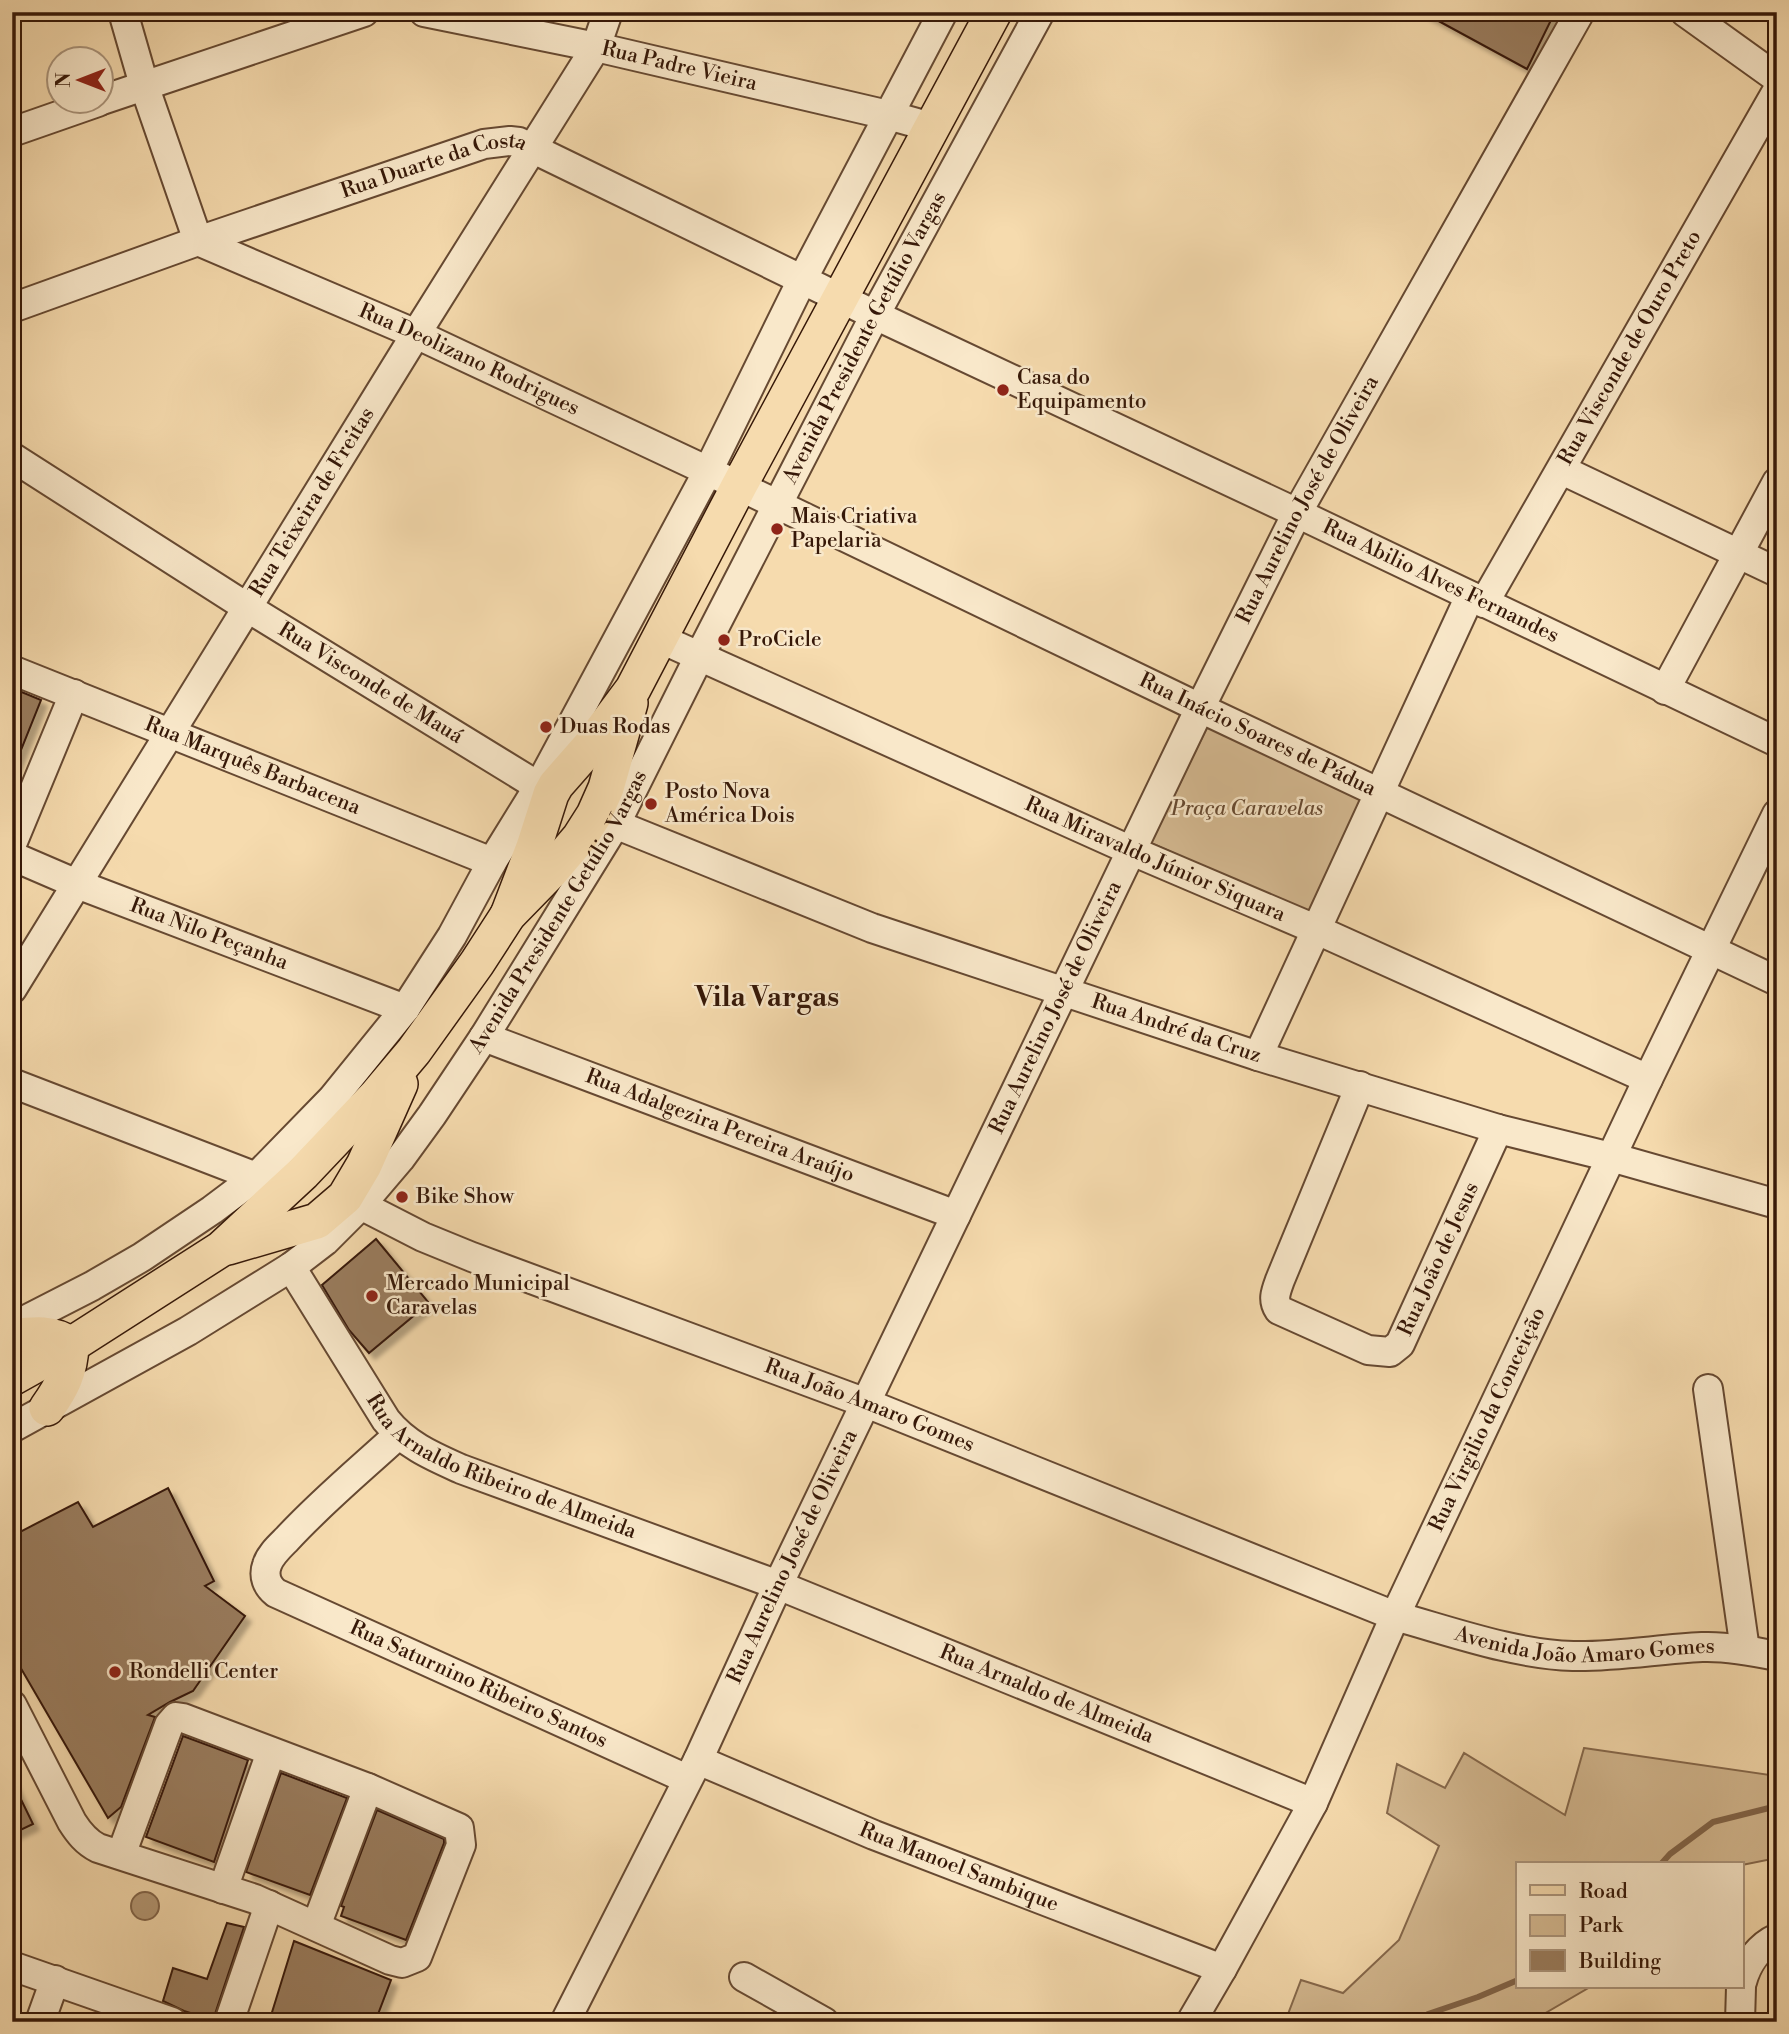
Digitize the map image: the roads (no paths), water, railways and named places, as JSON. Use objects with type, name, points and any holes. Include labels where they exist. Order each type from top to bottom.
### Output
[{"type":"main road","name":"Avenida Presidente Getúlio Vargas","points":[[508,915],[550,793],[592,744],[633,689],[993,12]]},
{"type":"main road","name":"Avenida Presidente Getúlio Vargas","points":[[221,1249],[270,1184],[335,1141],[414,1051],[508,915],[605,809],[633,689]]},
{"type":"main road","points":[[575,843],[552,835],[550,793],[589,774],[597,779],[605,809]]},
{"type":"main road","name":"Avenida Presidente Getúlio Vargas","points":[[12,1378],[71,1346],[221,1249],[317,1221],[352,1202],[364,1165],[414,1051]]},
{"type":"main road","points":[[335,1141],[354,1150],[364,1165]]},
{"type":"main road","points":[[270,1184],[300,1216],[317,1221]]},
{"type":"main road","points":[[12,1337],[48,1335],[60,1338],[71,1346],[71,1363],[62,1387],[47,1408]]},
{"type":"street","points":[[122,12],[144,85],[198,241]]},
{"type":"street","points":[[116,95],[364,12]]},
{"type":"street","name":"Rua Padre Vieira","points":[[425,12],[596,47],[931,127]]},
{"type":"street","name":"Rua Teixeira de Freitas","points":[[12,989],[596,47],[608,12]]},
{"type":"street","name":"Avenida Presidente Getúlio Vargas","points":[[12,1327],[142,1257],[212,1210],[270,1184],[332,1099],[405,1009],[452,936],[492,862],[550,793],[802,280],[943,12]]},
{"type":"street","name":"Avenida Presidente Getúlio Vargas","points":[[12,1428],[188,1331],[291,1267],[325,1241],[352,1202],[400,1159],[432,1115],[484,1037],[605,809],[699,657],[875,315],[1040,12]]},
{"type":"street","name":"Rua Aurelino José de Oliveira","points":[[565,2022],[692,1770],[778,1585],[1200,708],[1297,513],[1580,12]]},
{"type":"street","points":[[1685,12],[1777,78]]},
{"type":"street","name":"Rua Visconde de Ouro Preto","points":[[1258,1056],[1379,791],[1477,599],[1562,470],[1777,91]]},
{"type":"street","points":[[12,132],[57,116]]},
{"type":"street","name":"Rua Duarte da Costa","points":[[12,308],[198,241],[484,144],[510,141],[533,148],[841,299]]},
{"type":"street","name":"Rua Deolizano Rodrigues","points":[[198,241],[416,334],[739,486]]},
{"type":"street","name":"Rua Abilio Alves Fernandes","points":[[841,299],[1777,742]]},
{"type":"street","name":"Rua Visconde de Mauá","points":[[12,457],[248,608],[550,793]]},
{"type":"street","points":[[1562,470],[1777,572]]},
{"type":"street","points":[[1665,690],[1777,482]]},
{"type":"street","name":"Rua Inácio Soares de Pádua","points":[[739,486],[1777,981]]},
{"type":"street","name":"Rua Miravaldo Júnior Siquara","points":[[661,639],[1648,1079]]},
{"type":"street","name":"Rua Marquês Barbacena","points":[[12,670],[492,862]]},
{"type":"street","points":[[12,844],[74,694]]},
{"type":"street","name":"Rua André da Cruz","points":[[605,809],[872,928],[1258,1056],[1498,1129],[1611,1157],[1777,1204]]},
{"type":"street","name":"Rua Virgilio da Conceição","points":[[1191,2022],[1313,1803],[1395,1616],[1648,1079],[1777,814]]},
{"type":"street","name":"Rua Nilo Peçanha","points":[[12,856],[77,884],[405,1009]]},
{"type":"street","name":"Rua Adalgezira Pereira Araújo","points":[[484,1037],[957,1215]]},
{"type":"street","points":[[12,1083],[270,1184]]},
{"type":"street","name":"Rua João de Jesus","points":[[1360,1086],[1277,1287],[1275,1304],[1279,1310],[1368,1350],[1390,1352],[1401,1344],[1498,1129]]},
{"type":"street","name":"Rua João Amaro Gomes","points":[[352,1202],[423,1237],[472,1257],[866,1403],[1395,1616]]},
{"type":"street","name":"Rua Arnaldo Ribeiro de Almeida","points":[[291,1267],[398,1435],[461,1469],[778,1585]]},
{"type":"street","points":[[1708,1389],[1745,1650]]},
{"type":"street","name":"Rua Saturnino Ribeiro Santos","points":[[398,1435],[299,1526],[271,1557],[266,1567],[265,1579],[270,1588],[276,1593],[692,1770]]},
{"type":"street","name":"Rua Arnaldo de Almeida","points":[[778,1585],[1313,1803]]},
{"type":"street","name":"Avenida João Amaro Gomes","points":[[1395,1616],[1548,1654],[1575,1656],[1705,1647],[1777,1656]]},
{"type":"street","points":[[12,1705],[78,1831],[91,1844],[121,1855],[269,1905],[390,1960],[402,1963],[417,1957],[461,1845],[459,1828],[368,1788],[176,1717],[169,1725],[121,1855]]},
{"type":"street","points":[[223,1889],[271,1752]]},
{"type":"street","name":"Rua Manoel Sambique","points":[[692,1770],[874,1835],[1222,1969]]},
{"type":"street","points":[[316,1926],[368,1788]]},
{"type":"street","points":[[229,2022],[269,1905]]},
{"type":"street","points":[[1744,1973],[1765,1944],[1777,1938]]},
{"type":"street","points":[[12,1966],[173,2022]]},
{"type":"street","points":[[744,1977],[824,2022]]},
{"type":"street","points":[[40,2022],[55,1980]]},
{"type":"street","points":[[1740,2022],[1741,1988]]},
{"type":"waterway","points":[[1663,1862],[1713,1822],[1777,1806]]},
{"type":"waterway","points":[[1419,2022],[1428,2014],[1516,1981]]},
{"type":"place","name":"Casa do Equipamento","points":[[1003,390]]},
{"type":"place","name":"Mais Criativa Papelaria","points":[[777,529]]},
{"type":"place","name":"ProCicle","points":[[724,640]]},
{"type":"place","name":"Duas Rodas","points":[[546,727]]},
{"type":"place","name":"Posto Nova América Dois","points":[[651,804]]},
{"type":"place","name":"Bike Show","points":[[402,1197]]},
{"type":"place","name":"Mercado Municipal Caravelas","points":[[372,1296]]},
{"type":"place","name":"Rondelli Center","points":[[115,1672]]},
{"type":"district","name":"Vila Vargas","points":[[767,997]]},
{"type":"park label","name":"Praça Caravelas","points":[[1247,809]]}]
